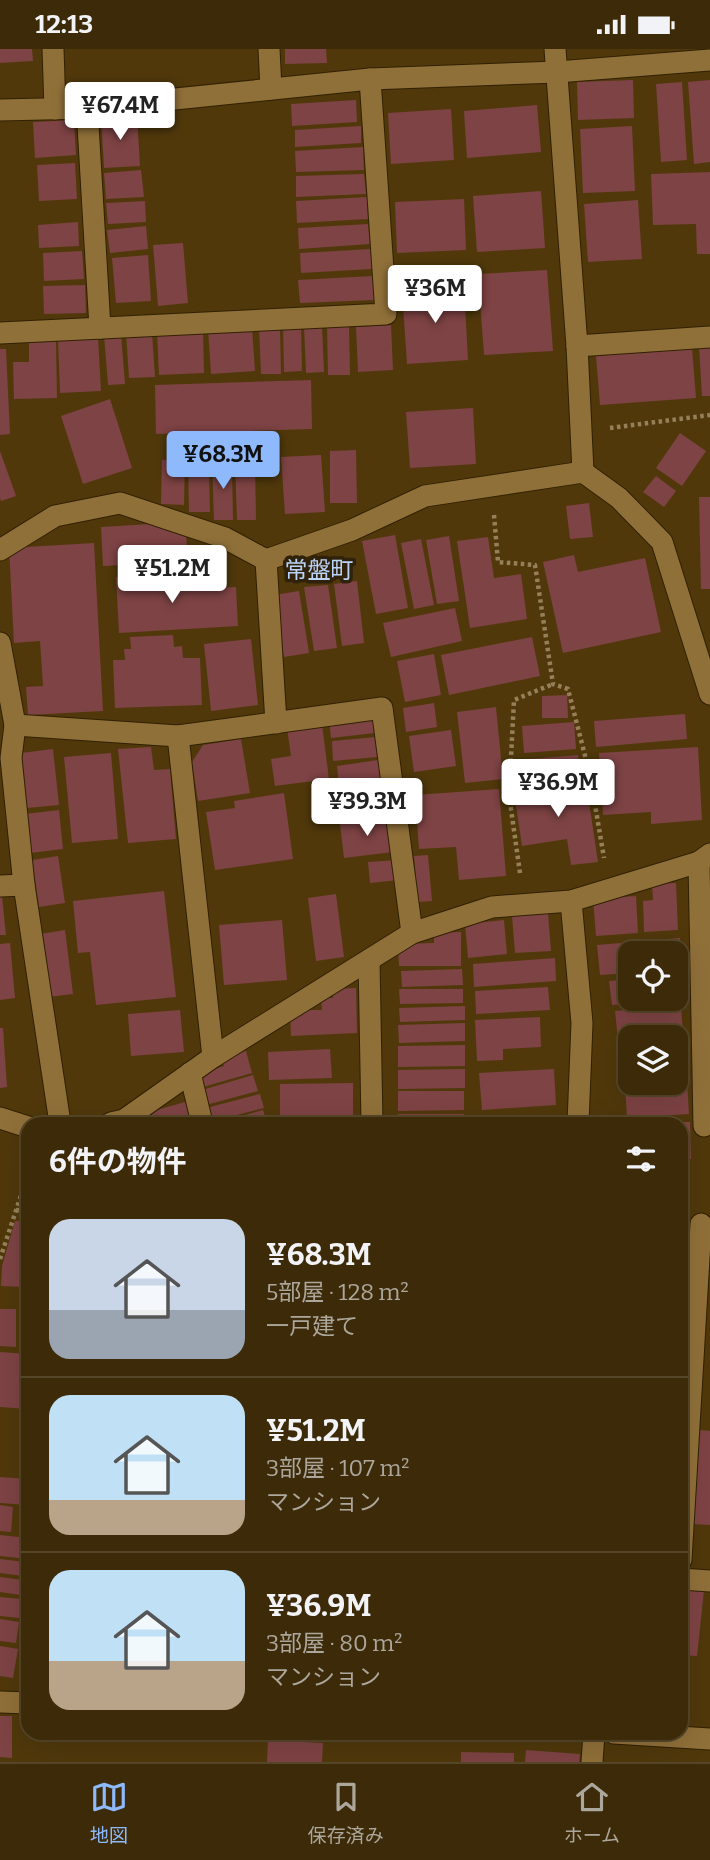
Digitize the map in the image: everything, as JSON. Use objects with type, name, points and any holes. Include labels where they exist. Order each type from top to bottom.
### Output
[{"type":"street","points":[[52,49],[55,109]]},
{"type":"street","points":[[269,49],[271,89]]},
{"type":"street","points":[[555,49],[577,346],[583,472]]},
{"type":"street","points":[[0,110],[87,108],[370,79],[557,72],[710,60]]},
{"type":"street","points":[[0,333],[386,314],[370,79]]},
{"type":"street","points":[[87,108],[100,328]]},
{"type":"street","points":[[577,346],[710,337]]},
{"type":"street","points":[[0,550],[55,516],[120,503],[225,538],[266,560],[352,530],[425,496],[583,472],[619,498],[662,542],[710,694]]},
{"type":"street","points":[[266,560],[276,723]]},
{"type":"street","points":[[0,643],[15,725],[5,759],[59,1117]]},
{"type":"street","points":[[15,725],[178,736],[382,708],[412,933]]},
{"type":"street","points":[[178,736],[213,1057]]},
{"type":"street","points":[[127,1117],[213,1057],[412,933],[492,907],[571,901],[704,858],[704,1126]]},
{"type":"street","points":[[0,886],[24,885]]},
{"type":"street","points":[[571,901],[582,1023],[578,1117]]},
{"type":"street","points":[[369,960],[372,1117]]},
{"type":"street","points":[[190,1073],[201,1117]]},
{"type":"street","points":[[0,1118],[21,1125]]},
{"type":"street","points":[[688,1442],[701,1224]]},
{"type":"street","points":[[688,1579],[710,1581]]},
{"type":"street","points":[[0,1702],[21,1703]]},
{"type":"street","points":[[688,1738],[710,1739]]},
{"type":"street","points":[[592,1762],[594,1740]]},
{"type":"path","points":[[581,432],[710,415]]},
{"type":"path","points":[[492,486],[498,562],[535,565],[553,684]]},
{"type":"path","points":[[525,904],[509,795],[514,700],[553,684],[568,689],[590,775],[609,889]]},
{"type":"path","points":[[0,1259],[21,1195]]},
{"type":"path","points":[[16,1210],[21,1210]]},
{"type":"building","points":[[0,49],[32,49],[33,61],[0,63]]},
{"type":"building","points":[[285,49],[326,49],[327,63],[285,64]]},
{"type":"building","points":[[633,80],[634,118],[578,120],[577,82]]},
{"type":"building","points":[[710,80],[710,162],[694,164],[688,82]]},
{"type":"building","points":[[682,82],[687,160],[661,162],[656,84]]},
{"type":"building","points":[[356,100],[357,122],[292,126],[291,104]]},
{"type":"building","points":[[537,105],[541,152],[467,158],[464,111]]},
{"type":"building","points":[[451,109],[454,160],[391,164],[388,113]]},
{"type":"building","points":[[137,115],[140,166],[104,168],[101,117]]},
{"type":"building","points":[[74,120],[76,155],[35,158],[33,122]]},
{"type":"building","points":[[361,126],[361,143],[295,147],[295,130]]},
{"type":"building","points":[[632,126],[635,191],[583,193],[580,129]]},
{"type":"building","points":[[363,147],[364,170],[296,172],[295,151]]},
{"type":"building","points":[[75,163],[77,199],[39,201],[37,165]]},
{"type":"building","points":[[141,170],[144,197],[106,199],[104,173]]},
{"type":"building","points":[[710,172],[710,254],[697,254],[696,224],[653,225],[651,174]]},
{"type":"building","points":[[364,174],[366,194],[296,197],[296,176]]},
{"type":"building","points":[[541,191],[545,248],[477,252],[473,196]]},
{"type":"building","points":[[367,197],[368,219],[297,223],[296,201]]},
{"type":"building","points":[[464,199],[466,250],[397,253],[395,202]]},
{"type":"building","points":[[638,200],[642,259],[588,262],[584,204]]},
{"type":"building","points":[[145,201],[146,222],[108,224],[106,203]]},
{"type":"building","points":[[78,222],[79,246],[39,248],[38,225]]},
{"type":"building","points":[[368,224],[370,244],[299,249],[298,228]]},
{"type":"building","points":[[146,226],[148,249],[110,253],[107,230]]},
{"type":"building","points":[[183,243],[188,303],[158,306],[153,245]]},
{"type":"building","points":[[371,249],[372,269],[301,273],[300,253]]},
{"type":"building","points":[[82,251],[84,279],[44,281],[43,253]]},
{"type":"building","points":[[148,255],[151,301],[116,303],[112,258]]},
{"type":"building","points":[[547,270],[553,351],[484,355],[478,274]]},
{"type":"building","points":[[373,276],[374,300],[300,303],[298,280]]},
{"type":"building","points":[[85,285],[86,313],[44,314],[43,286]]},
{"type":"building","points":[[464,287],[468,360],[407,364],[402,290]]},
{"type":"building","points":[[322,325],[324,372],[306,373],[304,326]]},
{"type":"building","points":[[349,325],[350,375],[328,375],[327,326]]},
{"type":"building","points":[[391,325],[393,370],[358,372],[356,327]]},
{"type":"building","points":[[280,326],[281,374],[261,374],[259,328]]},
{"type":"building","points":[[283,326],[301,326],[302,371],[284,372]]},
{"type":"building","points":[[252,327],[255,371],[211,374],[208,329]]},
{"type":"building","points":[[203,330],[204,373],[159,375],[157,333]]},
{"type":"building","points":[[152,332],[155,377],[129,378],[126,333]]},
{"type":"building","points":[[121,334],[125,384],[108,385],[104,335]]},
{"type":"building","points":[[98,337],[101,391],[60,393],[58,339]]},
{"type":"building","points":[[56,339],[57,398],[14,399],[13,362],[29,362],[29,340]]},
{"type":"building","points":[[710,344],[710,396],[702,396],[699,345]]},
{"type":"building","points":[[692,348],[696,398],[600,405],[596,356]]},
{"type":"building","points":[[0,349],[6,349],[10,434],[0,435]]},
{"type":"building","points":[[311,380],[312,429],[156,434],[155,385]]},
{"type":"building","points":[[110,399],[132,468],[83,484],[61,416]]},
{"type":"building","points":[[473,408],[476,464],[410,468],[406,412]]},
{"type":"building","points":[[680,433],[706,451],[682,486],[656,468]]},
{"type":"building","points":[[356,450],[357,503],[330,503],[330,451]]},
{"type":"building","points":[[0,451],[16,496],[1,501],[0,498]]},
{"type":"building","points":[[321,455],[325,512],[285,514],[281,457]]},
{"type":"building","points":[[162,460],[185,461],[184,505],[161,504]]},
{"type":"building","points":[[212,462],[232,462],[233,520],[214,520]]},
{"type":"building","points":[[209,463],[210,512],[189,512],[188,464]]},
{"type":"building","points":[[235,464],[255,464],[256,520],[237,520]]},
{"type":"building","points":[[656,476],[676,491],[664,507],[643,492]]},
{"type":"building","points":[[699,497],[710,497],[710,589],[701,589]]},
{"type":"building","points":[[589,503],[593,537],[570,539],[566,506]]},
{"type":"building","points":[[151,524],[186,534],[188,562],[103,566],[101,527]]},
{"type":"building","points":[[395,535],[408,608],[376,614],[362,541]]},
{"type":"building","points":[[449,536],[459,601],[437,604],[426,540]]},
{"type":"building","points":[[488,537],[494,578],[521,574],[527,619],[470,628],[457,541]]},
{"type":"building","points":[[421,539],[434,605],[414,609],[401,543]]},
{"type":"building","points":[[94,543],[103,711],[28,715],[26,687],[43,686],[40,641],[14,643],[9,548]]},
{"type":"building","points":[[574,555],[578,572],[645,558],[661,632],[563,653],[543,562]]},
{"type":"building","points":[[181,573],[182,590],[236,587],[238,626],[119,633],[116,577]]},
{"type":"building","points":[[357,581],[364,643],[342,646],[334,584]]},
{"type":"building","points":[[328,585],[337,648],[314,651],[304,587]]},
{"type":"building","points":[[299,591],[309,653],[284,657],[274,595]]},
{"type":"building","points":[[455,608],[462,641],[391,657],[383,623]]},
{"type":"building","points":[[173,635],[174,647],[182,646],[183,658],[200,658],[202,705],[115,708],[113,660],[125,660],[124,649],[131,649],[130,637]]},
{"type":"building","points":[[532,637],[540,676],[449,695],[441,655]]},
{"type":"building","points":[[251,639],[258,705],[211,711],[204,644]]},
{"type":"building","points":[[434,654],[441,695],[405,702],[397,661]]},
{"type":"building","points":[[567,695],[568,718],[542,718],[542,696]]},
{"type":"building","points":[[434,703],[437,727],[406,732],[403,708]]},
{"type":"building","points":[[496,707],[503,779],[465,783],[457,712]]},
{"type":"building","points":[[685,714],[687,739],[596,747],[594,721]]},
{"type":"building","points":[[373,716],[375,733],[331,738],[329,720]]},
{"type":"building","points":[[574,722],[576,749],[524,753],[522,726]]},
{"type":"building","points":[[322,724],[329,779],[275,786],[271,759],[291,756],[287,728]]},
{"type":"building","points":[[451,730],[456,766],[414,772],[409,736]]},
{"type":"building","points":[[376,737],[377,757],[333,761],[332,741]]},
{"type":"building","points":[[241,739],[250,793],[198,801],[192,762],[203,745]]},
{"type":"building","points":[[151,747],[154,770],[170,769],[176,839],[128,843],[118,749]]},
{"type":"building","points":[[698,747],[702,820],[651,824],[651,812],[603,815],[599,753]]},
{"type":"building","points":[[53,749],[59,805],[27,808],[21,753]]},
{"type":"building","points":[[111,753],[118,839],[72,843],[64,757]]},
{"type":"building","points":[[578,755],[580,778],[522,783],[519,760]]},
{"type":"building","points":[[378,760],[381,780],[339,786],[337,766]]},
{"type":"building","points":[[586,782],[598,862],[571,865],[567,839],[522,846],[514,792]]},
{"type":"building","points":[[384,786],[387,812],[334,818],[331,792]]},
{"type":"building","points":[[499,789],[506,876],[459,880],[456,847],[419,849],[415,795]]},
{"type":"building","points":[[284,793],[293,859],[215,870],[206,812],[235,808],[234,801]]},
{"type":"building","points":[[59,810],[63,849],[30,853],[25,814]]},
{"type":"building","points":[[390,819],[393,852],[344,858],[340,824]]},
{"type":"building","points":[[428,855],[432,901],[418,902],[414,856]]},
{"type":"building","points":[[58,856],[65,903],[39,907],[32,860]]},
{"type":"building","points":[[397,860],[399,880],[370,883],[368,862]]},
{"type":"building","points":[[676,883],[678,930],[644,932],[643,901],[653,900],[652,884]]},
{"type":"building","points":[[164,891],[176,997],[96,1005],[90,952],[78,953],[73,901]]},
{"type":"building","points":[[336,894],[344,957],[316,961],[308,898]]},
{"type":"building","points":[[636,896],[638,933],[596,936],[593,899]]},
{"type":"building","points":[[2,897],[6,935],[0,935]]},
{"type":"building","points":[[548,913],[551,951],[515,953],[512,916]]},
{"type":"building","points":[[282,920],[287,980],[224,985],[219,925]]},
{"type":"building","points":[[504,920],[507,954],[468,958],[465,924]]},
{"type":"building","points":[[65,930],[73,994],[48,997],[40,934]]},
{"type":"building","points":[[461,932],[461,966],[399,966],[398,944],[434,943],[434,933]]},
{"type":"building","points":[[680,938],[680,941],[644,941]]},
{"type":"building","points":[[10,943],[15,998],[0,1000],[0,944]]},
{"type":"building","points":[[618,943],[618,974],[600,975],[597,945]]},
{"type":"building","points":[[555,958],[556,981],[474,987],[473,964]]},
{"type":"building","points":[[462,969],[463,985],[402,987],[401,971]]},
{"type":"building","points":[[618,980],[618,1004],[612,1005],[609,981]]},
{"type":"building","points":[[548,987],[550,1010],[476,1014],[475,991]]},
{"type":"building","points":[[356,988],[357,1033],[291,1036],[290,1010],[322,1010],[321,998],[333,998],[333,989]]},
{"type":"building","points":[[399,989],[463,989],[463,1003],[400,1004]]},
{"type":"building","points":[[465,1006],[465,1020],[400,1022],[399,1008]]},
{"type":"building","points":[[180,1010],[184,1052],[131,1056],[128,1014]]},
{"type":"building","points":[[615,1011],[681,1011],[682,1025],[618,1025],[618,1039]]},
{"type":"building","points":[[540,1017],[541,1047],[503,1049],[503,1060],[477,1061],[475,1020]]},
{"type":"building","points":[[465,1023],[465,1041],[399,1043],[398,1025]]},
{"type":"building","points":[[0,1028],[3,1028],[7,1087],[0,1088]]},
{"type":"building","points":[[465,1045],[465,1066],[398,1067],[398,1046]]},
{"type":"building","points":[[330,1049],[332,1078],[269,1080],[268,1052]]},
{"type":"building","points":[[246,1051],[252,1073],[203,1087],[199,1074],[224,1066],[222,1058]]},
{"type":"building","points":[[465,1069],[465,1088],[398,1089],[398,1070]]},
{"type":"building","points":[[554,1069],[556,1105],[482,1110],[479,1073]]},
{"type":"building","points":[[253,1075],[258,1091],[206,1105],[202,1090]]},
{"type":"building","points":[[353,1083],[353,1117],[280,1117],[280,1084]]},
{"type":"building","points":[[398,1091],[464,1091],[464,1110],[398,1111]]},
{"type":"building","points":[[260,1094],[264,1108],[229,1117],[209,1117],[206,1108]]},
{"type":"building","points":[[626,1095],[688,1095],[689,1114],[627,1117]]},
{"type":"building","points":[[185,1102],[189,1116],[144,1117],[143,1114]]},
{"type":"building","points":[[263,1110],[265,1117],[238,1117]]},
{"type":"building","points":[[398,1114],[464,1114],[464,1117],[398,1117]]},
{"type":"building","points":[[688,1122],[690,1122],[691,1159],[688,1159]]},
{"type":"building","points":[[15,1221],[21,1221],[21,1287],[1,1286],[2,1266]]},
{"type":"building","points":[[0,1309],[16,1309],[16,1347],[0,1346]]},
{"type":"building","points":[[0,1352],[21,1354],[21,1408],[0,1407]]},
{"type":"building","points":[[700,1430],[710,1431],[710,1525],[692,1524]]},
{"type":"building","points":[[0,1477],[21,1478],[21,1504],[0,1503]]},
{"type":"building","points":[[0,1505],[13,1507],[11,1532],[0,1531]]},
{"type":"building","points":[[0,1535],[21,1537],[21,1558],[0,1556]]},
{"type":"building","points":[[0,1559],[21,1562],[21,1576],[0,1573]]},
{"type":"building","points":[[0,1577],[21,1580],[21,1595],[0,1592]]},
{"type":"building","points":[[688,1589],[704,1590],[697,1656],[688,1655]]},
{"type":"building","points":[[0,1597],[21,1599],[19,1618],[0,1616]]},
{"type":"building","points":[[0,1619],[19,1622],[16,1643],[0,1641]]},
{"type":"building","points":[[0,1646],[18,1649],[13,1678],[0,1676]]},
{"type":"building","points":[[0,1716],[12,1716],[12,1758],[0,1757]]},
{"type":"building","points":[[268,1740],[323,1743],[322,1762],[267,1762]]},
{"type":"building","points":[[526,1750],[580,1754],[579,1762],[525,1762]]},
{"type":"building","points":[[461,1752],[514,1753],[514,1762],[461,1762]]},
{"type":"district","name":"常盤町","points":[[319,570]]}]
